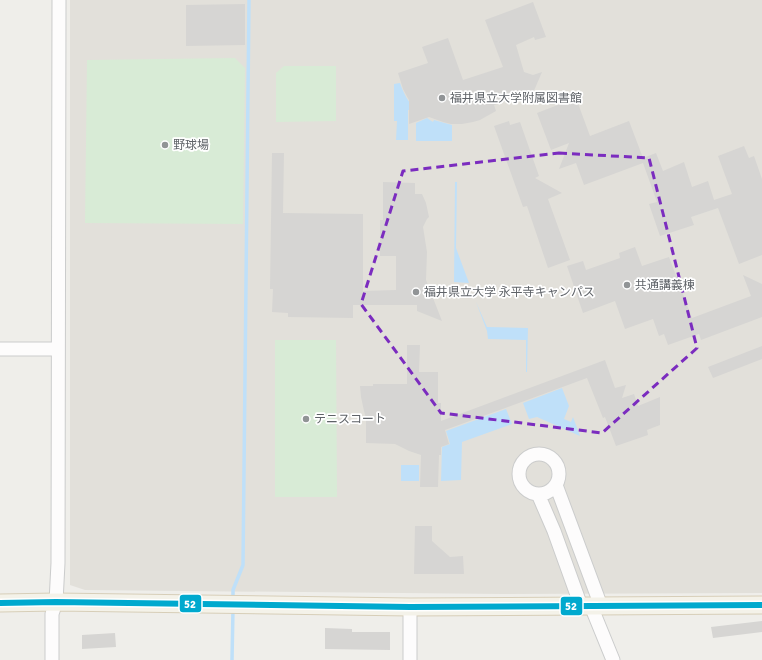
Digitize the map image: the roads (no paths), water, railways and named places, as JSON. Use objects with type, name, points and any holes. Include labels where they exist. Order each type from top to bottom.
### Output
[{"type":"main road","points":[[0,603],[56,602],[410,607],[762,605]]},
{"type":"street","points":[[52,660],[52,614],[56,602],[58,563],[59,0]]},
{"type":"street","points":[[0,349],[58,350]]},
{"type":"street","points":[[540,454],[552,459],[559,474],[556,485],[545,493],[538,494],[531,492],[526,489],[521,482],[519,475],[521,466],[527,458],[533,455],[540,454]]},
{"type":"street","points":[[556,485],[591,606]]},
{"type":"street","points":[[538,494],[554,531],[591,606],[613,660]]},
{"type":"street","points":[[410,607],[410,660]]},
{"type":"water","points":[[400,83],[406,98],[416,110],[408,110],[408,140],[396,140],[397,121],[394,121],[394,84]]},
{"type":"water","points":[[427,118],[433,122],[434,120],[452,125],[452,141],[416,141],[416,123]]},
{"type":"water","points":[[455,182],[457,182],[456,248],[469,283],[454,282]]},
{"type":"water","points":[[476,302],[487,327],[528,328],[527,372],[526,340],[488,339],[487,331]]},
{"type":"water","points":[[562,388],[569,406],[564,419],[571,422],[573,417],[580,436],[537,417],[529,419],[523,403]]},
{"type":"water","points":[[506,409],[512,424],[462,442],[461,480],[441,481],[442,447],[450,444],[446,431]]},
{"type":"water","points":[[401,465],[419,465],[419,481],[401,481]]},
{"type":"waterway","points":[[233,599],[233,590],[243,565],[249,0]]},
{"type":"waterway","points":[[232,660],[233,609]]},
{"type":"place","name":"福井県立大学附属図書館","points":[[442,98]]},
{"type":"place","name":"野球場","points":[[165,145]]},
{"type":"place","name":"共通講義棟","points":[[627,285]]},
{"type":"place","name":"福井県立大学 永平寺キャンパス","points":[[416,292]]},
{"type":"place","name":"テニスコート","points":[[306,419]]}]
